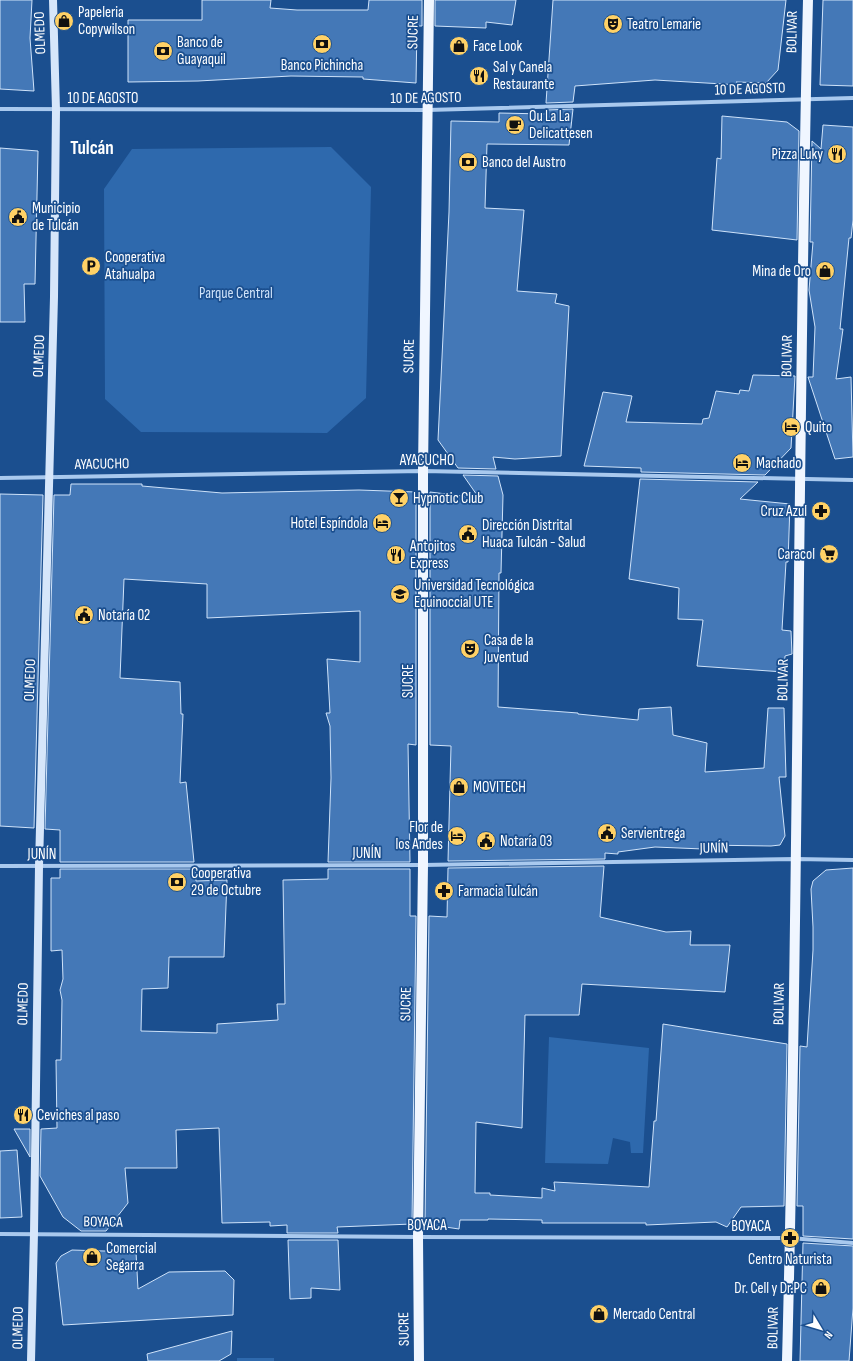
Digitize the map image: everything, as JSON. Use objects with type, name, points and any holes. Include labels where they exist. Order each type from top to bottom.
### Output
[{"type":"main road","name":"SUCRE","points":[[420,1361],[418,1237],[423,865],[423,471],[429,0]]},
{"type":"main road","name":"BOLIVAR","points":[[787,1361],[796,859],[800,478],[808,0]]},
{"type":"street","name":"OLMEDO","points":[[31,1361],[39,866],[54,298],[56,110],[52,0]]},
{"type":"street","name":"10 DE AGOSTO","points":[[0,109],[427,110],[853,98]]},
{"type":"street","name":"AYACUCHO","points":[[0,478],[423,471],[853,480]]},
{"type":"street","name":"JUNÍN","points":[[0,866],[423,865],[796,859],[853,860]]},
{"type":"street","name":"BOYACA","points":[[0,1234],[790,1238],[853,1243]]},
{"type":"green space","name":"Parque Central","points":[[331,147],[371,187],[366,398],[327,433],[141,432],[105,399],[104,189],[132,149]]},
{"type":"green space","points":[[549,1037],[649,1048],[643,1153],[631,1153],[630,1142],[613,1138],[608,1164],[545,1163]]},
{"type":"green space","points":[[237,1358],[274,1358],[274,1361],[237,1361]]},
{"type":"building","points":[[0,0],[32,0],[30,38],[34,91],[0,89]]},
{"type":"building","points":[[202,0],[271,0],[270,8],[297,10],[368,10],[369,0],[422,0],[422,26],[417,26],[416,83],[363,79],[363,77],[291,76],[198,81],[128,82],[128,20],[202,20]]},
{"type":"building","points":[[435,0],[516,0],[512,25],[486,22],[486,28],[435,26]]},
{"type":"building","points":[[553,0],[786,0],[778,70],[766,83],[736,82],[740,85],[655,80],[575,86],[573,102],[546,103]]},
{"type":"building","points":[[823,0],[853,0],[853,86],[820,85]]},
{"type":"building","points":[[573,109],[569,145],[487,144],[485,208],[524,210],[517,291],[557,294],[555,303],[569,306],[561,456],[515,459],[493,457],[496,469],[458,468],[438,440],[449,212],[451,121],[499,122],[499,113],[545,114],[546,110]]},
{"type":"building","points":[[722,116],[787,122],[799,131],[797,240],[712,230],[717,158],[721,159]]},
{"type":"building","points":[[823,125],[853,127],[853,220],[851,238],[849,238],[840,329],[843,329],[836,379],[851,377],[853,457],[835,459],[808,377],[813,377],[815,327],[809,290],[813,242],[810,242],[812,141],[821,149]]},
{"type":"building","name":"Municipio de Tulcán","points":[[0,148],[38,151],[35,284],[24,284],[25,322],[0,322]]},
{"type":"building","points":[[753,375],[795,376],[791,448],[765,475],[641,472],[641,468],[584,466],[603,392],[632,396],[626,422],[702,424],[703,419],[709,418],[716,391],[739,394],[740,390],[749,391]]},
{"type":"building","points":[[463,475],[498,476],[503,495],[501,573],[499,573],[498,707],[578,713],[638,720],[639,709],[671,707],[673,735],[707,743],[705,772],[764,768],[768,708],[784,708],[786,777],[779,777],[785,836],[780,845],[703,845],[703,849],[655,847],[618,852],[618,854],[605,853],[605,859],[448,861],[451,746],[430,745],[430,492],[479,498]]},
{"type":"building","points":[[640,479],[758,482],[740,499],[790,504],[788,562],[786,562],[782,630],[791,631],[792,654],[785,656],[784,672],[697,666],[703,620],[678,619],[679,588],[629,579]]},
{"type":"building","points":[[71,484],[142,484],[142,486],[222,493],[359,490],[416,492],[416,745],[408,744],[410,862],[328,862],[331,778],[330,726],[326,713],[330,713],[327,659],[360,662],[360,611],[207,618],[207,584],[124,579],[120,678],[180,682],[181,714],[183,714],[180,783],[186,782],[194,862],[60,862],[60,830],[45,829],[54,495],[70,495]]},
{"type":"building","points":[[0,494],[43,495],[34,828],[0,826]]},
{"type":"building","points":[[604,866],[600,917],[666,932],[691,931],[690,945],[730,945],[725,992],[582,984],[579,1015],[525,1015],[522,1128],[476,1122],[475,1193],[542,1198],[542,1188],[555,1191],[554,1182],[649,1187],[654,1121],[656,1121],[663,1024],[787,1044],[784,1206],[741,1207],[727,1227],[716,1222],[646,1225],[646,1223],[542,1223],[542,1220],[488,1219],[460,1220],[459,1229],[425,1224],[429,916],[447,917],[448,868]]},
{"type":"building","points":[[853,868],[853,1239],[803,1236],[803,1206],[797,1206],[800,1046],[807,1047],[813,950],[811,889],[813,881],[826,870]]},
{"type":"building","points":[[60,869],[195,869],[196,881],[227,880],[224,957],[169,957],[168,988],[142,989],[141,1031],[217,1033],[217,1024],[278,1020],[277,1004],[285,1004],[283,880],[328,879],[328,869],[410,869],[410,916],[416,916],[412,1224],[337,1227],[338,1233],[287,1233],[287,1225],[270,1226],[270,1222],[222,1223],[219,1128],[176,1130],[177,1168],[125,1168],[128,1203],[106,1231],[81,1231],[63,1217],[40,1176],[41,1129],[57,1128],[56,1060],[61,1060],[62,1000],[60,990],[63,979],[62,950],[51,951],[51,878],[60,878]]},
{"type":"building","points":[[14,1129],[30,1129],[30,1157]]},
{"type":"building","points":[[17,1150],[22,1217],[0,1218],[0,1151]]},
{"type":"building","points":[[288,1240],[338,1240],[340,1290],[311,1288],[311,1298],[290,1299]]},
{"type":"building","points":[[803,1243],[853,1246],[853,1308],[849,1361],[800,1361]]},
{"type":"building","points":[[72,1250],[136,1252],[138,1289],[169,1272],[225,1271],[234,1280],[233,1315],[63,1325],[56,1263],[61,1256]]},
{"type":"building","points":[[232,1331],[231,1354],[219,1361],[148,1361],[147,1354]]},
{"type":"place","name":"Papeleria Copywilson","points":[[64,21]]},
{"type":"place","name":"Teatro Lemarie","points":[[613,24]]},
{"type":"place","name":"Banco Pichincha","points":[[322,44]]},
{"type":"place","name":"Face Look","points":[[459,46]]},
{"type":"place","name":"Banco de Guayaquil","points":[[163,51]]},
{"type":"place","name":"Sal y Canela Restaurante","points":[[479,76]]},
{"type":"place","name":"Ou La La Delicattesen","points":[[515,125]]},
{"type":"place","name":"Pizza Luky","points":[[837,154]]},
{"type":"place","name":"Banco del Austro","points":[[468,162]]},
{"type":"place","name":"Municipio de Tulcán","points":[[18,217]]},
{"type":"place","name":"Cooperativa Atahualpa","points":[[91,266]]},
{"type":"place","name":"Mina de Oro","points":[[825,271]]},
{"type":"place","name":"Quito","points":[[791,427]]},
{"type":"place","name":"Machado","points":[[742,463]]},
{"type":"place","name":"Hypnotic Club","points":[[399,498]]},
{"type":"place","name":"Cruz Azul","points":[[821,511]]},
{"type":"place","name":"Hotel Espíndola","points":[[382,523]]},
{"type":"place","name":"Dirección Distrital Huaca Tulcán - Salud","points":[[468,534]]},
{"type":"place","name":"Caracol","points":[[829,554]]},
{"type":"place","name":"Antojitos Express","points":[[396,555]]},
{"type":"place","name":"Universidad Tecnológica Equinoccial UTE","points":[[400,594]]},
{"type":"place","name":"Notaría 02","points":[[84,615]]},
{"type":"place","name":"Casa de la Juventud","points":[[470,649]]},
{"type":"place","name":"MOVITECH","points":[[459,787]]},
{"type":"place","name":"Servientrega","points":[[607,833]]},
{"type":"place","name":"Flor de los Andes","points":[[457,836]]},
{"type":"place","name":"Notaría 03","points":[[486,841]]},
{"type":"place","name":"Cooperativa 29 de Octubre","points":[[177,882]]},
{"type":"place","name":"Farmacia Tulcán","points":[[444,891]]},
{"type":"place","name":"Ceviches al paso","points":[[23,1115]]},
{"type":"place","name":"Centro Naturista","points":[[790,1238]]},
{"type":"place","name":"Comercial Segarra","points":[[92,1257]]},
{"type":"place","name":"Dr. Cell y Dr.PC","points":[[821,1288]]},
{"type":"place","name":"Mercado Central","points":[[599,1314]]},
{"type":"district","name":"Tulcán","points":[[92,148]]}]
